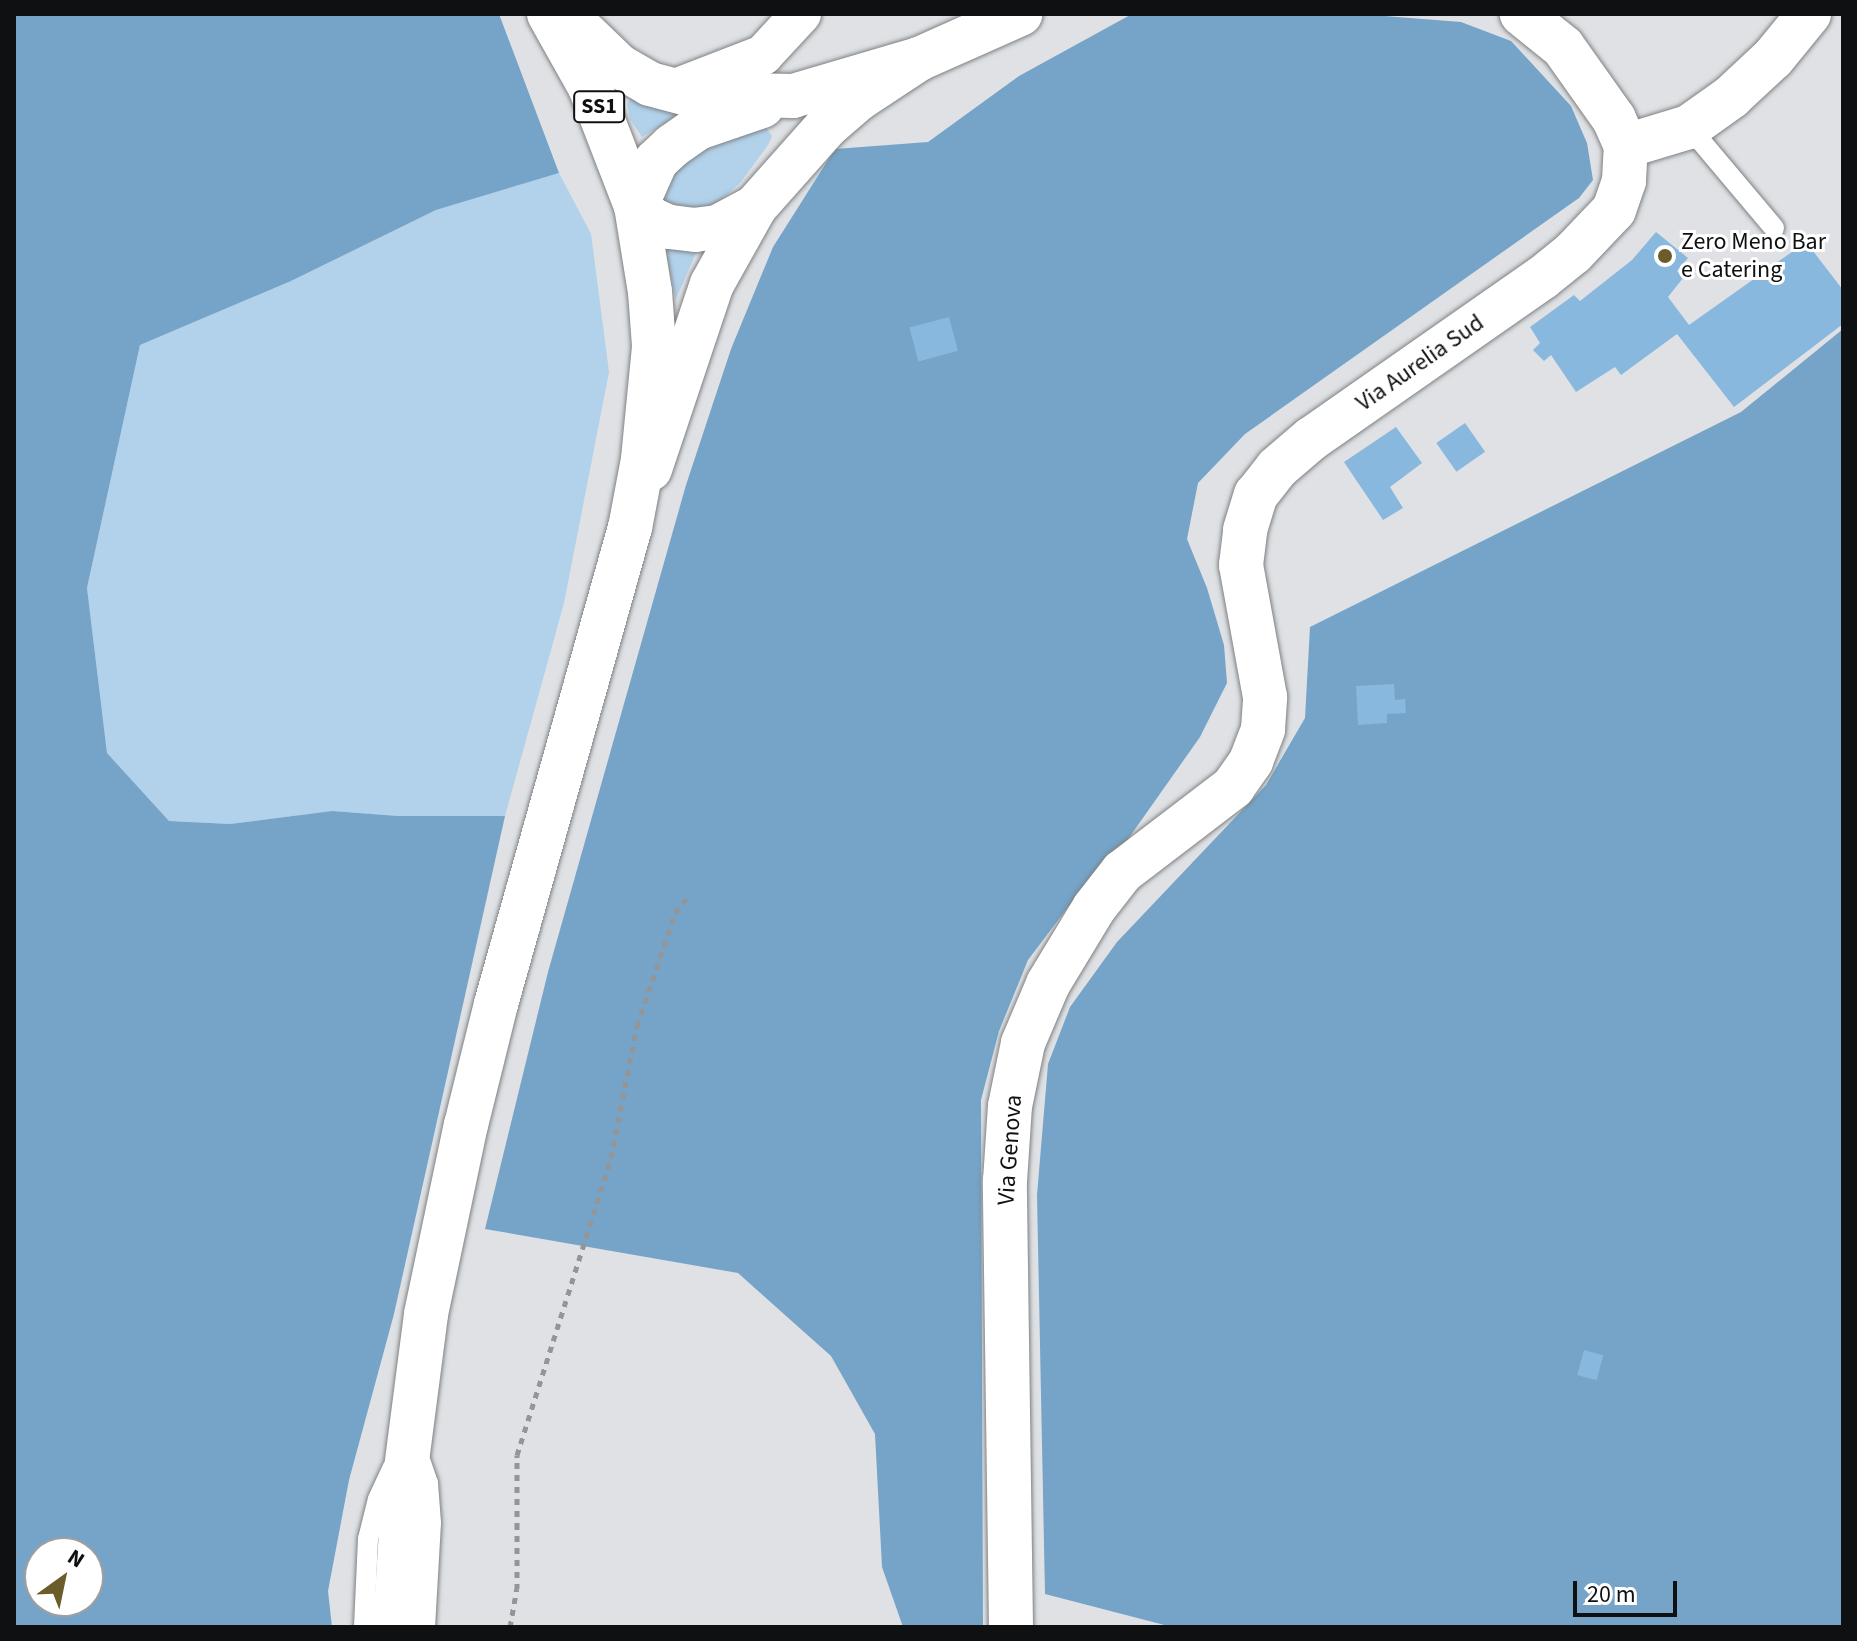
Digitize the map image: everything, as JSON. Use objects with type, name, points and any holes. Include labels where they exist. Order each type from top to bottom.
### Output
[{"type":"main road","name":"SS1","points":[[549,14],[590,87],[636,206],[653,220],[669,227],[695,230],[718,227],[755,207],[827,126],[858,99],[919,59]]},
{"type":"main road","name":"SS1","points":[[565,14],[619,66],[650,84],[688,94],[793,96]]},
{"type":"main road","name":"SS1","points":[[636,206],[656,161],[698,128],[919,59],[1020,14]]},
{"type":"main road","points":[[1522,14],[1563,47],[1614,119],[1626,146],[1689,127],[1731,97],[1773,58],[1809,14]]},
{"type":"main road","name":"Via Aurelia Sud","points":[[1251,761],[1263,729],[1265,697],[1241,565],[1245,530],[1256,495],[1277,468],[1311,439],[1573,253],[1614,210],[1624,181],[1626,146]]},
{"type":"main road","points":[[630,528],[643,459],[654,346],[650,292],[636,206]]},
{"type":"main road","points":[[395,1627],[411,1431],[426,1314],[496,1004],[630,528],[712,284],[755,207]]},
{"type":"main road","name":"Via Genova","points":[[1011,1627],[1005,1181],[1010,1106],[1023,1043],[1048,984],[1094,908],[1122,872],[1233,787],[1251,761]]},
{"type":"street","points":[[673,90],[763,55],[801,14]]},
{"type":"lane","points":[[1689,127],[1774,228]]},
{"type":"lane","points":[[364,1627],[368,1539],[378,1499],[411,1431]]},
{"type":"lane","points":[[411,1431],[428,1483],[431,1523],[425,1627]]},
{"type":"path","points":[[510,1627],[517,1589],[517,1455],[611,1158],[637,1026],[675,913],[689,896]]},
{"type":"shaded area","points":[[14,14],[499,14],[559,173],[436,210],[291,281],[140,345],[87,588],[107,753],[169,821],[230,824],[332,811],[398,816],[505,816],[394,1314],[349,1480],[328,1591],[332,1627],[14,1627]]},
{"type":"shaded area","points":[[1132,14],[1359,14],[1461,22],[1511,41],[1571,106],[1587,143],[1593,180],[1579,198],[1245,434],[1198,483],[1187,539],[1207,588],[1224,645],[1227,683],[1200,737],[1126,842],[1068,907],[1028,960],[999,1031],[981,1100],[983,1627],[903,1627],[882,1567],[875,1434],[831,1356],[738,1273],[485,1229],[548,972],[686,485],[731,349],[773,247],[835,149],[928,142],[1019,76]]},
{"type":"shaded area","points":[[634,94],[693,106],[642,137],[630,119],[627,104]]},
{"type":"shaded area","points":[[764,125],[772,136],[768,145],[740,183],[716,204],[692,210],[663,205],[661,181],[676,160]]},
{"type":"shaded area","points":[[559,173],[591,234],[609,372],[564,603],[505,816],[398,816],[332,811],[230,824],[169,821],[107,753],[87,588],[140,345],[291,281],[436,210]]},
{"type":"shaded area","points":[[663,245],[698,248],[676,299]]},
{"type":"shaded area","points":[[1843,329],[1843,1627],[1172,1627],[1045,1594],[1037,1195],[1048,1064],[1070,1007],[1117,942],[1266,785],[1305,718],[1310,627],[1741,412]]},
{"type":"building","points":[[1656,232],[1688,258],[1677,271],[1683,278],[1668,297],[1689,325],[1806,242],[1843,290],[1843,324],[1734,407],[1677,334],[1621,375],[1615,367],[1576,392],[1551,355],[1544,361],[1533,350],[1540,343],[1530,327],[1574,295],[1580,301],[1632,260]]},
{"type":"building","points":[[949,317],[958,351],[918,361],[909,328]]},
{"type":"building","points":[[1465,423],[1485,452],[1456,472],[1436,443]]},
{"type":"building","points":[[1396,427],[1422,463],[1390,487],[1403,508],[1383,520],[1344,462]]},
{"type":"building","points":[[1394,684],[1395,700],[1405,699],[1406,713],[1387,714],[1387,723],[1358,725],[1356,686]]},
{"type":"building","points":[[1584,1350],[1603,1355],[1597,1380],[1577,1375]]},
{"type":"place","name":"Zero Meno Bar e Catering","points":[[1665,256]]}]
